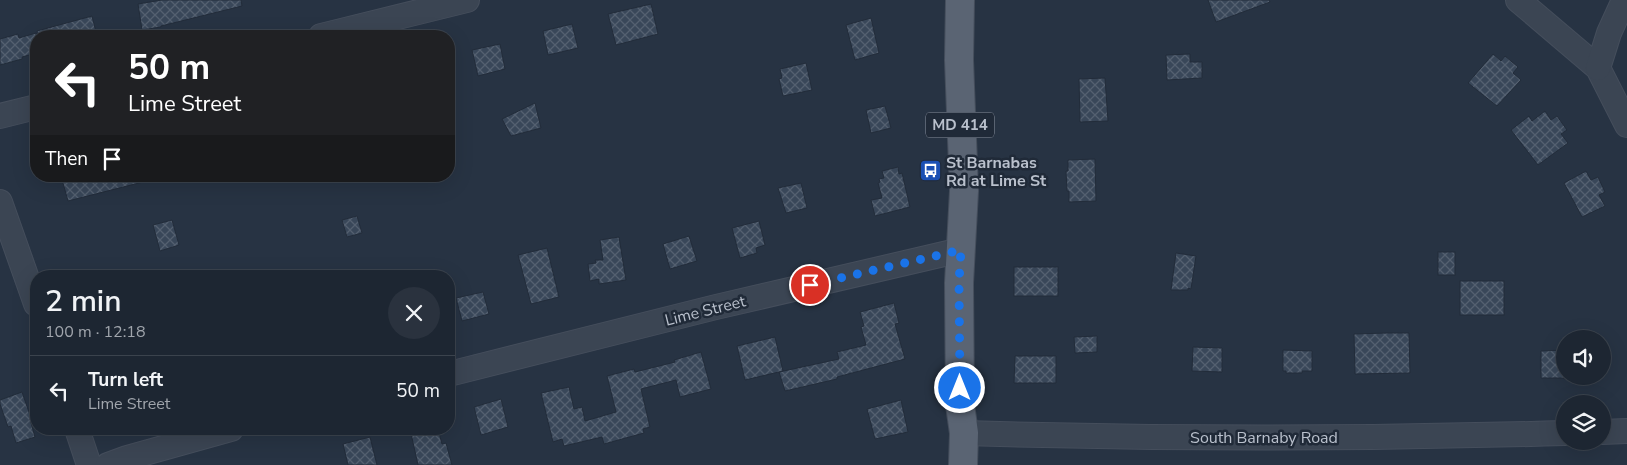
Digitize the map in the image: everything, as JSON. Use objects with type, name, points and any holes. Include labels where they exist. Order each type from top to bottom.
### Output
[{"type":"main road","name":"MD 414","points":[[960,0],[959,60],[964,190],[959,282],[960,405],[964,434],[963,465]]},
{"type":"street","points":[[345,30],[467,0]]},
{"type":"street","points":[[1518,0],[1598,68],[1627,125]]},
{"type":"street","points":[[1598,68],[1609,33],[1624,0]]},
{"type":"street","points":[[0,116],[30,108]]},
{"type":"street","points":[[0,202],[30,287]]},
{"type":"street","name":"Lime Street","points":[[455,372],[716,307],[961,250]]},
{"type":"street","points":[[1611,432],[1627,431]]},
{"type":"street","name":"South Barnaby Road","points":[[964,434],[1068,437],[1446,437],[1556,433]]},
{"type":"street","points":[[79,435],[89,465]]},
{"type":"street","points":[[108,465],[136,455],[209,435]]},
{"type":"building","points":[[162,0],[241,0],[242,6],[161,27],[142,30],[138,4]]},
{"type":"building","points":[[1208,0],[1269,0],[1270,2],[1216,22]]},
{"type":"building","points":[[651,4],[658,34],[616,45],[608,14]]},
{"type":"building","points":[[92,16],[96,30],[41,30]]},
{"type":"building","points":[[871,18],[879,53],[855,60],[846,25]]},
{"type":"building","points":[[572,24],[578,48],[548,55],[543,31]]},
{"type":"building","points":[[18,34],[19,38],[30,35],[30,55],[0,65],[0,39]]},
{"type":"building","points":[[500,44],[505,69],[478,76],[472,50]]},
{"type":"building","points":[[1190,54],[1190,62],[1202,62],[1202,78],[1167,80],[1166,55]]},
{"type":"building","points":[[1493,54],[1501,61],[1505,56],[1518,67],[1513,73],[1521,80],[1497,106],[1468,83]]},
{"type":"building","points":[[806,63],[812,90],[783,96],[779,79],[782,78],[780,69]]},
{"type":"building","points":[[1105,78],[1108,121],[1080,122],[1079,79]]},
{"type":"building","points":[[535,103],[541,128],[511,136],[502,119]]},
{"type":"building","points":[[885,106],[891,128],[871,133],[866,110]]},
{"type":"building","points":[[1545,111],[1551,120],[1557,116],[1567,130],[1561,134],[1568,143],[1538,165],[1511,130],[1529,116],[1532,121]]},
{"type":"building","points":[[1095,159],[1096,201],[1069,202],[1066,171],[1068,171],[1068,160]]},
{"type":"building","points":[[898,167],[899,174],[902,173],[910,207],[875,216],[871,200],[882,198],[878,183],[880,182],[879,179],[884,178],[882,171]]},
{"type":"building","points":[[1586,171],[1591,180],[1598,177],[1605,192],[1599,195],[1605,206],[1582,217],[1564,183]]},
{"type":"building","points":[[63,182],[143,182],[68,201]]},
{"type":"building","points":[[801,183],[807,208],[786,213],[778,188]]},
{"type":"building","points":[[357,216],[362,233],[347,237],[342,220]]},
{"type":"building","points":[[172,220],[179,245],[160,251],[153,225]]},
{"type":"building","points":[[759,221],[765,245],[756,248],[757,253],[740,258],[732,228]]},
{"type":"building","points":[[689,236],[697,261],[670,269],[663,244]]},
{"type":"building","points":[[619,237],[626,280],[599,284],[599,279],[590,281],[588,264],[596,263],[595,260],[603,260],[600,240]]},
{"type":"building","points":[[547,248],[559,297],[531,304],[518,255]]},
{"type":"building","points":[[1438,252],[1455,252],[1455,275],[1438,275]]},
{"type":"building","points":[[1176,253],[1196,256],[1191,289],[1171,290]]},
{"type":"building","points":[[1014,267],[1058,267],[1058,296],[1014,296]]},
{"type":"building","points":[[1460,281],[1504,281],[1504,315],[1460,315]]},
{"type":"building","points":[[483,292],[489,314],[462,321],[456,298]]},
{"type":"building","points":[[894,303],[899,323],[895,324],[905,359],[837,377],[837,379],[785,391],[779,372],[839,359],[837,352],[866,345],[861,327],[864,326],[860,312]]},
{"type":"building","points":[[1409,333],[1410,373],[1355,374],[1354,334]]},
{"type":"building","points":[[1097,336],[1097,352],[1075,353],[1074,337]]},
{"type":"building","points":[[775,337],[783,371],[745,380],[737,346]]},
{"type":"building","points":[[1193,347],[1222,348],[1222,372],[1192,371]]},
{"type":"building","points":[[1283,350],[1312,351],[1312,371],[1286,373],[1286,371],[1283,371]]},
{"type":"building","points":[[1556,350],[1556,378],[1541,378],[1541,351]]},
{"type":"building","points":[[701,352],[711,389],[680,397],[676,380],[641,389],[650,427],[643,429],[644,433],[604,444],[602,437],[564,446],[562,439],[553,442],[541,393],[569,387],[574,409],[582,407],[585,421],[616,412],[607,376],[634,369],[635,372],[675,362],[674,360]]},
{"type":"building","points":[[1015,356],[1056,356],[1056,383],[1014,383]]},
{"type":"building","points":[[22,392],[30,415],[30,435],[34,435],[35,437],[16,443],[11,426],[8,427],[0,400]]},
{"type":"building","points":[[501,399],[508,427],[481,435],[474,407]]},
{"type":"building","points":[[901,400],[908,432],[875,439],[867,409]]},
{"type":"building","points":[[411,435],[440,435],[442,444],[446,443],[452,465],[418,465]]},
{"type":"building","points":[[370,437],[377,465],[348,465],[343,444]]},
{"type":"place","name":"St Barnabas Rd at Lime St","points":[[930,171]]},
{"type":"route","points":[[810,285],[961,250],[959,282],[960,388]]}]
